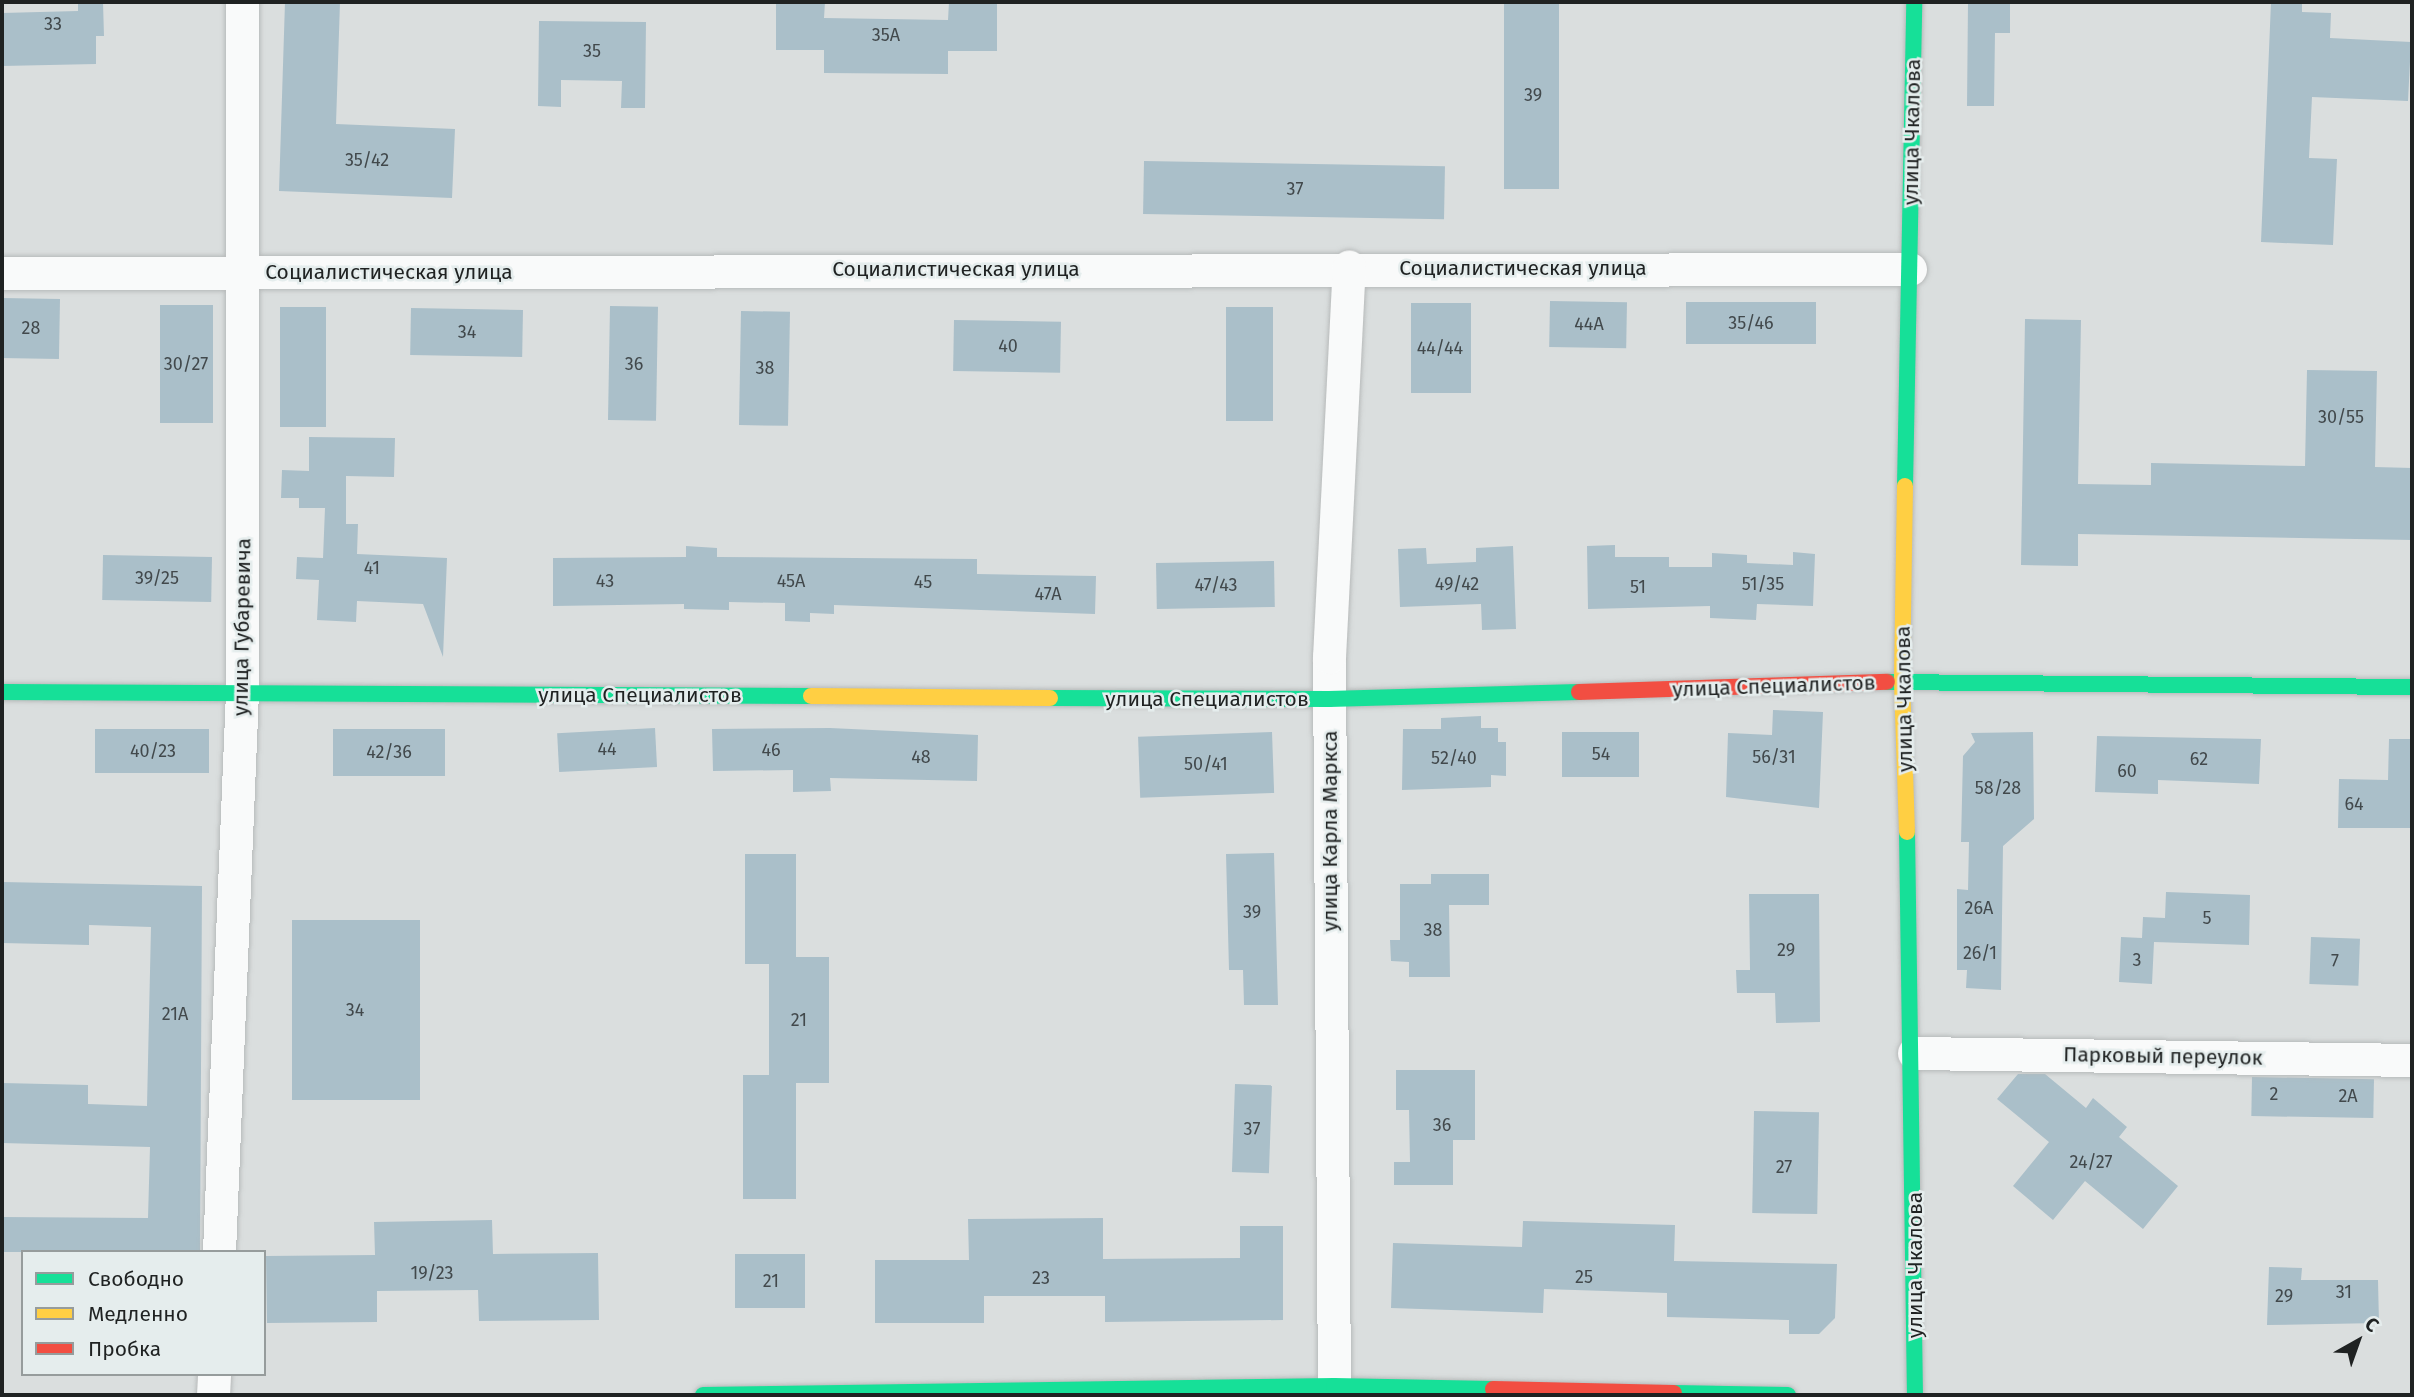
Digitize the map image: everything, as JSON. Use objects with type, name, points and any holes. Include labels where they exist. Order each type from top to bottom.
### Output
[{"type":"street","name":"улица Губаревича","points":[[219,1250],[242,692],[242,2]]},
{"type":"street","name":"улица Чкалова","points":[[1914,2],[1902,682],[1914,1053],[1915,1395]]},
{"type":"street","name":"Социалистическая улица","points":[[2,273],[1349,267],[1910,269]]},
{"type":"street","name":"улица Карла Маркса","points":[[1334,1390],[1329,699],[1349,267]]},
{"type":"street","name":"улица Специалистов","points":[[2,692],[1329,699],[1902,682],[2412,687]]},
{"type":"street","name":"Парковый переулок","points":[[1914,1053],[2412,1060]]},
{"type":"street","points":[[213,1395],[214,1376]]},
{"type":"street","points":[[703,1395],[1334,1390],[1788,1395]]},
{"type":"building","points":[[78,2],[103,2],[104,36],[96,36],[96,64],[2,66],[2,13],[78,11]]},
{"type":"building","points":[[285,2],[340,2],[336,124],[455,129],[452,198],[279,191]]},
{"type":"building","points":[[776,2],[825,2],[824,18],[948,20],[949,2],[997,2],[997,51],[948,51],[948,74],[824,73],[824,50],[776,50]]},
{"type":"building","points":[[1504,2],[1559,2],[1559,189],[1504,189]]},
{"type":"building","points":[[1968,2],[2010,2],[2010,33],[1995,33],[1994,106],[1967,106]]},
{"type":"building","points":[[2271,2],[2302,2],[2302,12],[2331,13],[2330,38],[2411,42],[2408,101],[2312,97],[2309,158],[2337,159],[2333,245],[2261,242]]},
{"type":"building","points":[[539,21],[646,22],[645,108],[621,108],[622,81],[561,80],[561,107],[538,106]]},
{"type":"building","points":[[1144,161],[1445,166],[1444,219],[1143,214]]},
{"type":"building","points":[[2,298],[60,299],[59,359],[2,358]]},
{"type":"building","points":[[1550,301],[1627,302],[1626,348],[1549,347]]},
{"type":"building","points":[[1686,302],[1816,302],[1816,344],[1686,344]]},
{"type":"building","points":[[1411,303],[1471,303],[1471,393],[1411,393]]},
{"type":"building","points":[[160,305],[213,305],[213,423],[160,423]]},
{"type":"building","points":[[610,306],[658,307],[656,421],[608,420]]},
{"type":"building","points":[[280,307],[326,307],[326,427],[280,427]]},
{"type":"building","points":[[1226,307],[1273,307],[1273,421],[1226,421]]},
{"type":"building","points":[[411,308],[523,310],[522,357],[410,355]]},
{"type":"building","points":[[741,311],[790,312],[788,426],[739,425]]},
{"type":"building","points":[[2025,319],[2081,320],[2078,484],[2151,485],[2151,463],[2305,466],[2307,370],[2377,371],[2375,467],[2412,468],[2412,540],[2078,534],[2078,566],[2021,565]]},
{"type":"building","points":[[954,320],[1061,322],[1060,373],[953,371]]},
{"type":"building","points":[[309,437],[395,438],[394,477],[346,476],[346,524],[358,524],[357,554],[447,558],[443,657],[423,604],[357,601],[356,622],[317,620],[319,580],[296,579],[297,557],[323,558],[325,508],[299,508],[299,498],[281,498],[282,470],[309,471]]},
{"type":"building","points":[[1615,545],[1615,557],[1669,557],[1669,567],[1712,567],[1712,553],[1747,555],[1747,563],[1793,565],[1793,552],[1815,554],[1813,606],[1757,604],[1756,620],[1710,618],[1710,606],[1588,609],[1587,546]]},
{"type":"building","points":[[686,546],[717,548],[717,557],[977,559],[977,574],[1096,576],[1095,614],[834,605],[834,614],[810,613],[810,622],[785,621],[785,603],[729,602],[729,610],[684,609],[684,604],[553,606],[553,558],[686,557]]},
{"type":"building","points":[[1513,546],[1516,629],[1482,630],[1481,604],[1400,607],[1398,549],[1426,548],[1427,564],[1476,562],[1476,548]]},
{"type":"building","points":[[103,555],[212,557],[211,602],[102,600]]},
{"type":"building","points":[[1274,561],[1275,607],[1157,609],[1156,563]]},
{"type":"building","points":[[1773,710],[1823,712],[1819,808],[1726,797],[1728,733],[1772,735]]},
{"type":"building","points":[[1481,716],[1481,728],[1498,728],[1498,742],[1506,742],[1506,776],[1491,775],[1491,787],[1402,790],[1403,729],[1441,729],[1441,718]]},
{"type":"building","points":[[655,728],[657,767],[559,772],[557,733]]},
{"type":"building","points":[[830,728],[978,735],[977,781],[830,778],[831,791],[793,792],[793,770],[713,771],[712,729]]},
{"type":"building","points":[[95,729],[209,729],[209,773],[95,773]]},
{"type":"building","points":[[333,729],[445,729],[445,776],[333,776]]},
{"type":"building","points":[[1272,732],[1274,793],[1140,798],[1138,737]]},
{"type":"building","points":[[1562,732],[1639,732],[1639,777],[1562,777]]},
{"type":"building","points":[[2033,732],[2034,819],[2003,846],[2001,990],[1966,988],[1967,970],[1957,970],[1957,889],[1968,890],[1969,842],[1961,842],[1963,756],[1975,742],[1971,733]]},
{"type":"building","points":[[2097,736],[2261,739],[2259,784],[2158,780],[2158,794],[2095,792]]},
{"type":"building","points":[[2389,739],[2412,739],[2412,828],[2338,828],[2339,779],[2388,780]]},
{"type":"building","points":[[1274,853],[1278,1005],[1244,1005],[1243,970],[1229,970],[1226,854]]},
{"type":"building","points":[[745,854],[796,854],[796,957],[829,957],[829,1083],[796,1083],[796,1199],[743,1199],[743,1075],[769,1075],[769,964],[745,964]]},
{"type":"building","points":[[1431,874],[1489,874],[1489,905],[1449,905],[1450,977],[1409,977],[1409,962],[1391,961],[1390,940],[1400,940],[1400,884],[1431,884]]},
{"type":"building","points":[[2,882],[202,886],[200,1250],[2,1252],[2,1217],[148,1218],[150,1147],[2,1143],[2,1083],[88,1085],[88,1104],[147,1106],[151,927],[89,925],[89,945],[2,943]]},
{"type":"building","points":[[2166,892],[2250,895],[2249,945],[2154,942],[2152,984],[2119,982],[2121,937],[2142,938],[2143,917],[2165,918]]},
{"type":"building","points":[[1749,894],[1819,894],[1820,1022],[1776,1023],[1775,993],[1737,993],[1736,970],[1750,970]]},
{"type":"building","points":[[292,920],[420,920],[420,1100],[292,1100]]},
{"type":"building","points":[[2311,937],[2360,939],[2358,986],[2309,984]]},
{"type":"building","points":[[1396,1070],[1475,1070],[1475,1140],[1453,1140],[1453,1185],[1394,1185],[1394,1162],[1410,1162],[1409,1110],[1396,1110]]},
{"type":"building","points":[[2018,1074],[2045,1074],[2086,1108],[2093,1098],[2127,1127],[2119,1137],[2178,1186],[2143,1229],[2085,1181],[2053,1220],[2013,1186],[2049,1142],[1997,1099]]},
{"type":"building","points":[[2252,1077],[2374,1079],[2373,1118],[2251,1116]]},
{"type":"building","points":[[1235,1084],[1272,1085],[1269,1173],[1232,1172]]},
{"type":"building","points":[[1754,1111],[1819,1112],[1817,1214],[1752,1213]]},
{"type":"building","points":[[1103,1218],[1103,1259],[1240,1258],[1240,1226],[1283,1226],[1283,1320],[1105,1322],[1105,1296],[984,1296],[984,1323],[875,1323],[875,1260],[969,1260],[968,1219]]},
{"type":"building","points":[[492,1220],[493,1254],[598,1253],[599,1320],[479,1321],[478,1290],[377,1291],[377,1322],[267,1323],[266,1256],[375,1255],[374,1222]]},
{"type":"building","points":[[1523,1221],[1675,1225],[1674,1261],[1837,1264],[1835,1318],[1819,1334],[1789,1334],[1789,1320],[1667,1317],[1667,1293],[1544,1289],[1543,1313],[1391,1308],[1393,1243],[1522,1247]]},
{"type":"building","points":[[735,1254],[805,1254],[805,1308],[735,1308]]},
{"type":"building","points":[[2269,1267],[2302,1268],[2301,1280],[2378,1280],[2379,1323],[2267,1325]]},
{"type":"traffic: fast","points":[[1905,486],[1914,2]]},
{"type":"traffic: fast","points":[[1887,682],[2412,687]]},
{"type":"traffic: fast","points":[[2,692],[811,696]]},
{"type":"traffic: fast","points":[[1050,698],[1329,699],[1579,692]]},
{"type":"traffic: fast","points":[[1907,832],[1915,1395]]},
{"type":"traffic: fast","points":[[703,1395],[1334,1386],[1493,1389]]},
{"type":"traffic: fast","points":[[1674,1393],[1788,1395]]},
{"type":"traffic: slow","points":[[1905,486],[1902,682],[1907,832]]},
{"type":"traffic: slow","points":[[811,696],[1050,698]]},
{"type":"traffic: jam","points":[[1579,692],[1887,682]]},
{"type":"traffic: jam","points":[[1493,1389],[1674,1393]]}]
